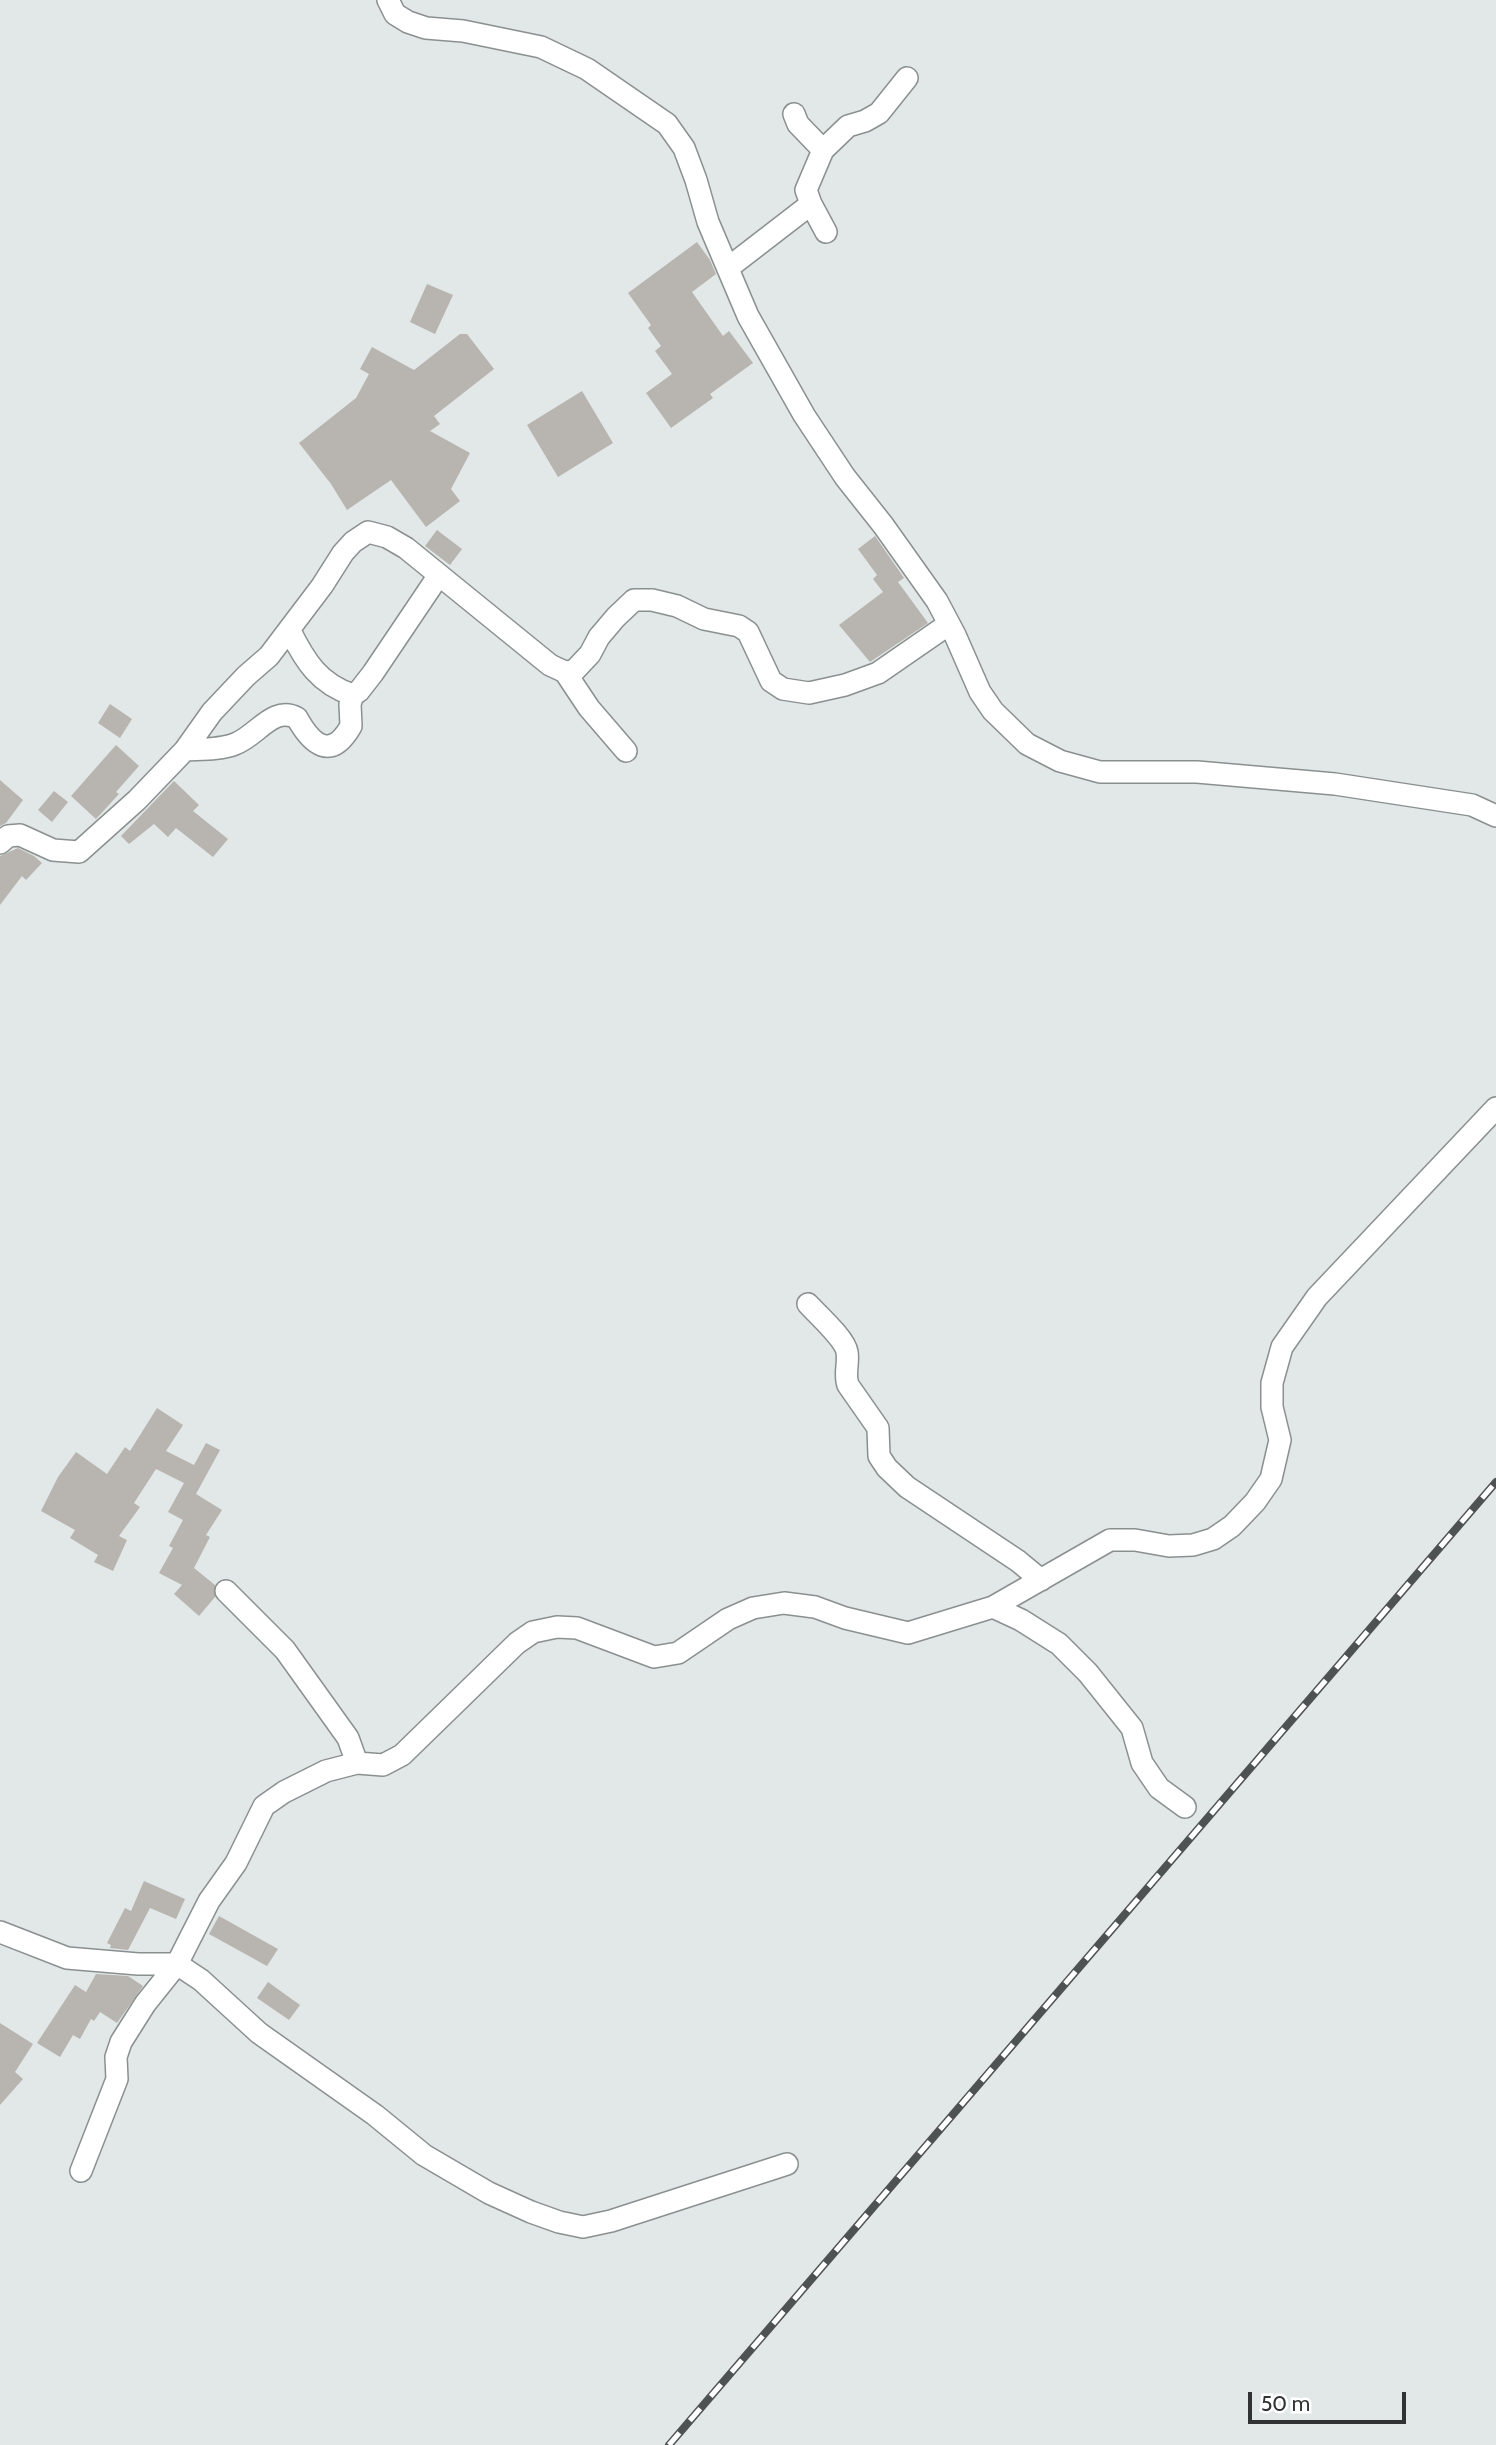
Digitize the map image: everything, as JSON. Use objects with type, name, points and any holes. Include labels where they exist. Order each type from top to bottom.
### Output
[{"type":"street","points":[[388,0],[395,14],[408,22],[541,47],[587,69],[667,124],[684,148],[708,222],[748,317],[804,415],[845,477],[937,601],[979,692],[993,711],[1027,744],[1060,761],[1100,772],[1197,772],[1335,784],[1472,805],[1496,816]]},
{"type":"street","points":[[826,232],[806,190],[823,150],[848,126],[879,113],[907,78]]},
{"type":"street","points":[[794,114],[798,124],[823,150]]},
{"type":"street","points":[[729,268],[811,204]]},
{"type":"street","points":[[0,843],[8,836],[20,835],[53,850],[79,852],[137,800],[185,750],[212,712],[269,656],[290,631],[343,553],[368,532],[387,537],[406,548],[550,666],[565,672],[573,671],[580,665],[599,637],[634,600],[652,600],[677,606],[704,619],[739,625],[748,632],[771,681],[783,690],[809,693],[845,685],[878,673],[949,624]]},
{"type":"street","points":[[185,750],[232,745],[261,729],[274,716],[282,714],[291,714],[297,718],[309,738],[317,744],[332,746],[346,736],[351,726],[350,704],[353,695],[373,673],[439,575]]},
{"type":"street","points":[[290,631],[305,660],[319,678],[338,690],[353,695]]},
{"type":"street","points":[[565,672],[589,708],[626,751]]},
{"type":"street","points":[[81,2171],[117,2079],[116,2057],[121,2042],[145,2004],[177,1964],[209,1901],[236,1863],[264,1806],[326,1771],[357,1763],[383,1765],[402,1755],[517,1643],[533,1632],[557,1627],[577,1628],[654,1657],[678,1653],[728,1619],[753,1608],[784,1603],[815,1607],[845,1618],[908,1633],[993,1607],[1110,1540],[1135,1540],[1169,1546],[1193,1545],[1213,1539],[1255,1502],[1271,1479],[1280,1440],[1272,1407],[1272,1383],[1282,1347],[1317,1297],[1496,1108]]},
{"type":"street","points":[[808,1304],[846,1346],[846,1377],[878,1428],[879,1456],[887,1468],[907,1487],[1018,1561],[1041,1580]]},
{"type":"street","points":[[226,1591],[285,1650],[348,1738],[357,1763]]},
{"type":"street","points":[[993,1607],[1021,1620],[1069,1653],[1132,1728],[1142,1763],[1159,1788],[1185,1807]]},
{"type":"street","points":[[0,1932],[67,1958],[138,1964],[177,1964],[201,1980],[259,2033],[375,2115],[424,2155],[489,2193],[559,2222],[583,2227],[611,2221],[787,2164]]},
{"type":"building","points":[[697,242],[716,274],[692,292],[723,336],[729,331],[753,363],[710,394],[713,398],[671,428],[646,393],[672,374],[655,351],[661,346],[648,328],[651,325],[628,293]]},
{"type":"building","points":[[427,284],[453,295],[435,334],[410,322]]},
{"type":"building","points":[[460,334],[467,334],[494,369],[434,416],[440,424],[430,431],[470,453],[451,489],[460,501],[426,527],[391,480],[347,510],[331,484],[299,443],[356,398],[369,374],[360,369],[372,347],[414,370]]},
{"type":"building","points":[[582,391],[613,443],[558,477],[527,425]]},
{"type":"building","points":[[437,530],[462,549],[450,565],[425,546]]},
{"type":"building","points":[[875,536],[904,578],[898,582],[928,623],[870,662],[839,625],[883,592],[873,579],[877,575],[858,549]]},
{"type":"building","points":[[110,704],[132,719],[120,738],[98,723]]},
{"type":"building","points":[[116,745],[139,766],[116,792],[119,794],[96,819],[71,796]]},
{"type":"building","points":[[0,780],[23,800],[6,823],[0,826]]},
{"type":"building","points":[[174,781],[199,805],[193,811],[228,839],[213,857],[176,828],[168,837],[154,824],[129,844],[121,836]]},
{"type":"building","points":[[54,791],[68,802],[52,822],[38,810]]},
{"type":"building","points":[[18,848],[42,863],[26,880],[22,876],[0,905],[0,856]]},
{"type":"building","points":[[157,1408],[183,1425],[166,1451],[194,1465],[206,1443],[220,1450],[196,1494],[222,1510],[206,1535],[210,1537],[194,1568],[215,1585],[215,1597],[199,1616],[174,1594],[182,1585],[159,1573],[173,1548],[169,1546],[183,1520],[168,1512],[184,1483],[156,1469],[134,1503],[140,1507],[119,1536],[127,1540],[113,1571],[94,1562],[98,1555],[70,1538],[75,1530],[41,1511],[58,1477],[76,1452],[107,1474],[125,1447],[130,1451]]},
{"type":"building","points":[[144,1881],[185,1899],[176,1919],[150,1908],[128,1950],[110,1948],[111,1945],[107,1943],[125,1908],[131,1911]]},
{"type":"building","points":[[219,1916],[278,1949],[267,1966],[209,1934]]},
{"type":"building","points":[[96,1974],[128,1976],[143,1986],[117,2023],[100,2012],[94,2021],[91,2019],[80,2039],[73,2035],[60,2057],[37,2043],[75,1985],[86,1992]]},
{"type":"building","points":[[268,1982],[300,2005],[289,2020],[257,1998]]},
{"type":"building","points":[[0,2023],[33,2044],[15,2072],[23,2079],[0,2105]]},
{"type":"railway","points":[[669,2445],[1496,1482]]}]
